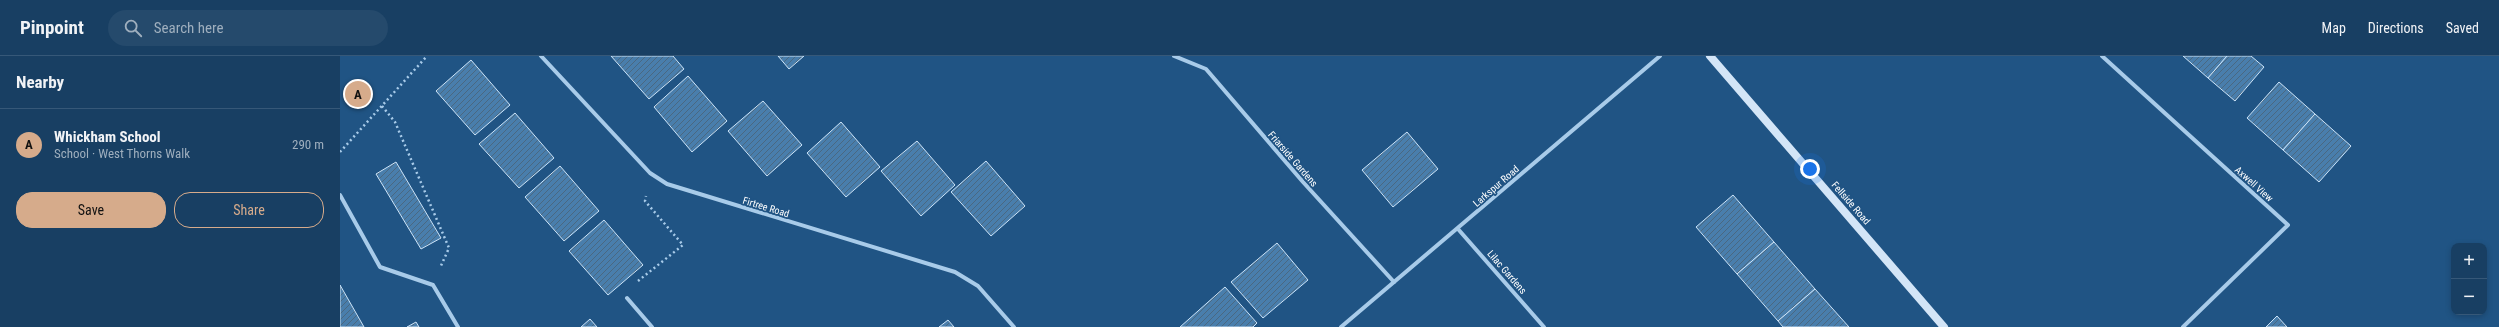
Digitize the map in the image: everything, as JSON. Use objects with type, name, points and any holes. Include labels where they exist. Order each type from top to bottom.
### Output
[{"type":"street","name":"Firtree Road","points":[[541,56],[650,174],[667,184],[955,272],[978,286],[1014,327]]},
{"type":"street","name":"Friarside Gardens","points":[[1174,56],[1206,69],[1303,182],[1394,282]]},
{"type":"street","name":"Larkspur Road","points":[[1341,327],[1660,56]]},
{"type":"street","name":"Fellside Road","points":[[1710,56],[1944,327]]},
{"type":"street","name":"Axwell View","points":[[2102,56],[2288,225],[2183,327]]},
{"type":"street","points":[[340,195],[380,267],[433,284],[458,327]]},
{"type":"street","name":"Lilac Gardens","points":[[1458,228],[1544,327]]},
{"type":"street","points":[[627,298],[652,327]]},
{"type":"path","points":[[340,152],[427,56]]},
{"type":"path","points":[[382,106],[395,122],[449,248],[433,284]]},
{"type":"path","points":[[627,298],[627,291],[683,245],[645,201],[650,174]]},
{"type":"building","points":[[611,56],[673,56],[684,69],[649,99]]},
{"type":"building","points":[[778,56],[804,56],[789,69]]},
{"type":"building","points":[[2183,56],[2227,56],[2208,78]]},
{"type":"building","points":[[2227,56],[2251,56],[2264,67],[2235,101],[2208,78]]},
{"type":"building","points":[[471,60],[510,105],[475,135],[436,91]]},
{"type":"building","points":[[688,76],[727,121],[692,152],[654,107]]},
{"type":"building","points":[[2279,82],[2315,114],[2283,150],[2247,118]]},
{"type":"building","points":[[763,101],[802,145],[767,176],[728,131]]},
{"type":"building","points":[[515,113],[554,158],[519,188],[479,144]]},
{"type":"building","points":[[2315,114],[2351,146],[2319,182],[2283,150]]},
{"type":"building","points":[[841,122],[880,167],[846,197],[807,153]]},
{"type":"building","points":[[1407,132],[1438,169],[1393,207],[1362,170]]},
{"type":"building","points":[[917,141],[955,185],[921,216],[881,171]]},
{"type":"building","points":[[986,161],[1025,206],[991,236],[951,192]]},
{"type":"building","points":[[396,162],[441,238],[421,249],[376,174]]},
{"type":"building","points":[[560,166],[599,211],[564,241],[525,197]]},
{"type":"building","points":[[1733,195],[1774,242],[1737,274],[1696,227]]},
{"type":"building","points":[[604,220],[643,265],[608,295],[569,251]]},
{"type":"building","points":[[1774,242],[1815,289],[1778,321],[1737,274]]},
{"type":"building","points":[[1277,243],[1308,280],[1263,318],[1231,282]]},
{"type":"building","points":[[340,285],[364,327],[340,327]]},
{"type":"building","points":[[1225,287],[1257,323],[1253,327],[1180,327]]},
{"type":"building","points":[[1815,289],[1849,327],[1783,327],[1778,321]]},
{"type":"building","points":[[2277,316],[2287,327],[2266,327]]},
{"type":"building","points":[[590,319],[597,327],[581,327]]},
{"type":"building","points":[[948,320],[954,327],[939,327]]},
{"type":"building","points":[[416,322],[419,327],[407,327]]},
{"type":"place","name":"Whickham School","points":[[358,94]]}]
